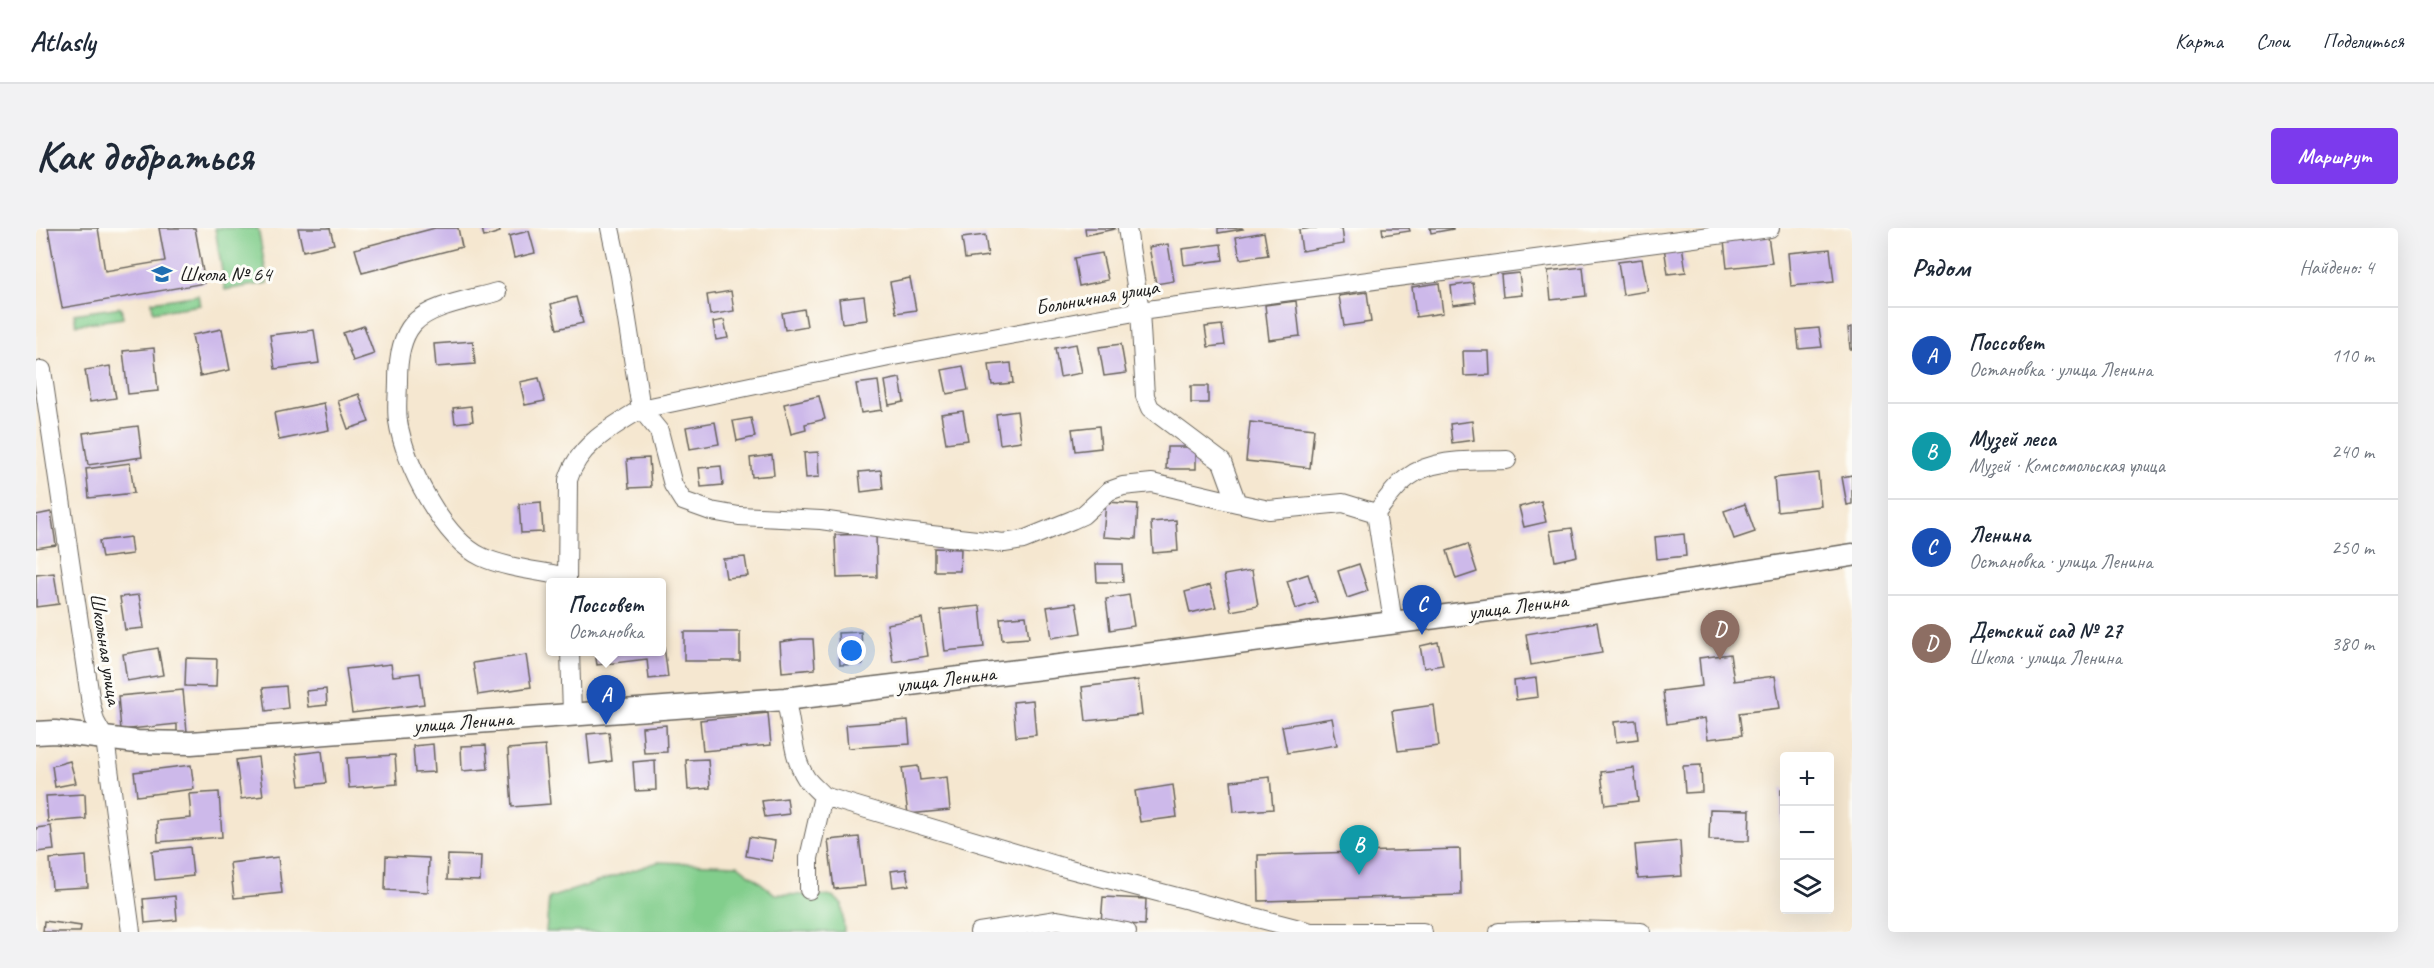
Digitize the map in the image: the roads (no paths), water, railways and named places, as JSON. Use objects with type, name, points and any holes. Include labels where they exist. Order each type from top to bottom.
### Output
[{"type":"street","points":[[610,228],[642,409],[659,431],[673,485],[683,501],[711,511],[739,516],[821,520],[1004,543],[1023,540],[1083,515],[1109,491],[1123,486],[1152,483],[1269,510],[1343,503],[1376,513]]},
{"type":"street","points":[[1127,228],[1140,311],[1145,396],[1161,417],[1222,462],[1237,503]]},
{"type":"street","name":"Больничная улица","points":[[567,578],[568,480],[572,466],[580,454],[609,429],[642,409],[889,357],[1140,311],[1770,228]]},
{"type":"street","points":[[497,292],[425,315],[412,325],[404,341],[398,364],[398,421],[411,467],[435,510],[460,541],[482,557],[560,578]]},
{"type":"street","name":"Школьная улица","points":[[42,370],[91,704],[94,721],[105,739],[131,932]]},
{"type":"street","points":[[1376,513],[1407,478],[1425,468],[1448,462],[1507,460]]},
{"type":"street","points":[[1376,513],[1393,622]]},
{"type":"street","name":"улица Ленина","points":[[36,732],[55,732],[137,742],[191,743],[785,699],[1100,661],[1575,598],[1852,555]]},
{"type":"street","points":[[570,656],[573,713]]},
{"type":"street","points":[[785,699],[798,764],[807,780],[823,796],[1062,867],[1311,932],[1423,932]]},
{"type":"street","points":[[809,890],[809,858],[823,796]]},
{"type":"street","points":[[979,932],[1061,926],[1127,932]]},
{"type":"street","points":[[1499,932],[1641,932]]},
{"type":"place","name":"Школа № 64","points":[[162,274]]},
{"type":"place","name":"Ленина","points":[[1422,635]]},
{"type":"place","name":"Детский сад № 27","points":[[1720,660]]},
{"type":"place","name":"Поссовет","points":[[606,725]]},
{"type":"place","name":"Музей леса","points":[[1359,875]]}]
